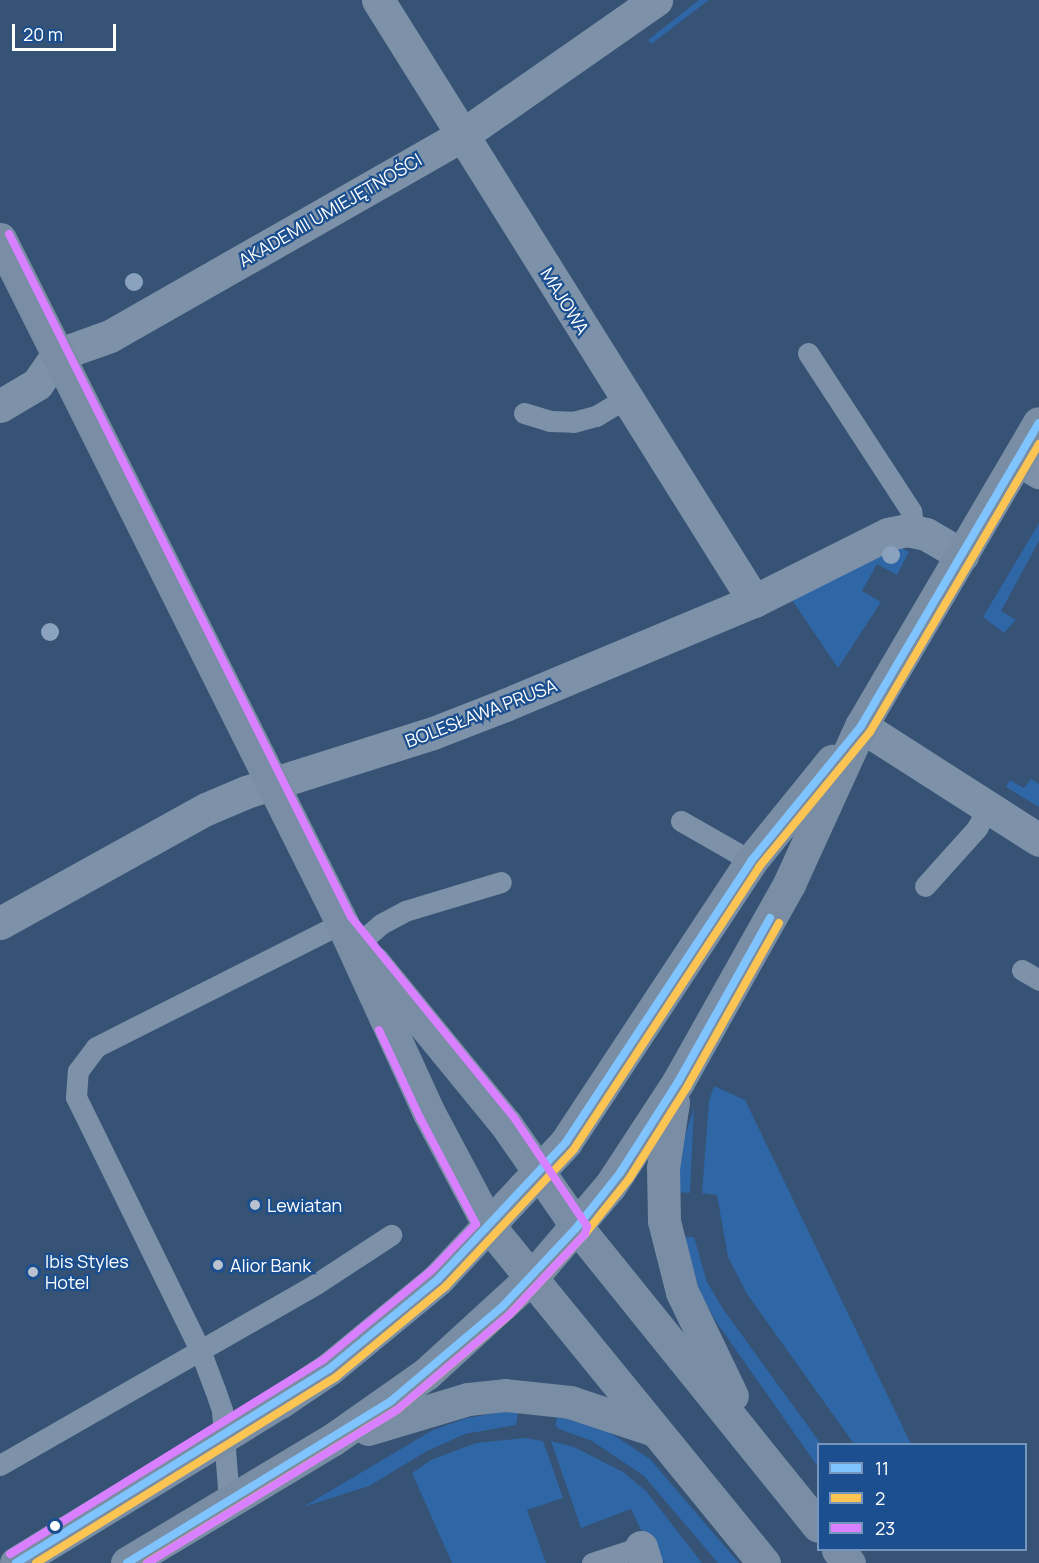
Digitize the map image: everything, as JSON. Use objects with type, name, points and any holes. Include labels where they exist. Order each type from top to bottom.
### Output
[{"type":"main road","points":[[0,239],[272,784],[350,934],[429,1113],[489,1226],[533,1276],[654,1430],[764,1563]]},
{"type":"main road","points":[[127,1563],[332,1440],[426,1374],[533,1276],[577,1227],[620,1173],[678,1082],[789,884],[861,726],[962,555],[1028,466],[1039,423]]},
{"type":"main road","points":[[16,1563],[310,1382],[383,1327],[489,1226],[576,1128],[751,861],[861,726]]},
{"type":"main road","points":[[350,934],[505,1123],[577,1227],[817,1524]]},
{"type":"main road","points":[[678,1082],[666,1133],[662,1200],[672,1259],[700,1333],[775,1473]]},
{"type":"main road","points":[[332,1440],[468,1400],[505,1395],[570,1402],[654,1430]]},
{"type":"main road","points":[[839,1551],[849,1563]]},
{"type":"street","name":"MAJOWA","points":[[378,0],[754,601]]},
{"type":"street","name":"AKADEMII UMIEJĘTNOŚCI","points":[[57,355],[110,336],[461,136],[656,0]]},
{"type":"street","points":[[0,406],[37,384],[57,355]]},
{"type":"street","points":[[914,531],[962,555]]},
{"type":"street","name":"BOLESŁAWA PRUSA","points":[[0,923],[206,809],[272,784],[433,733],[754,601],[888,534],[914,531]]},
{"type":"street","points":[[861,726],[1039,840]]},
{"type":"lane","points":[[808,353],[911,512],[914,531]]},
{"type":"lane","points":[[524,413],[550,421],[573,422],[596,416],[626,398]]},
{"type":"lane","points":[[926,886],[977,828],[988,807]]},
{"type":"lane","points":[[681,821],[751,861]]},
{"type":"lane","points":[[229,1501],[222,1410],[200,1350],[76,1097],[78,1071],[96,1047],[350,934],[381,924],[405,911],[501,882]]},
{"type":"lane","points":[[0,1465],[316,1284],[391,1235]]},
{"type":"lane","points":[[592,1563],[644,1555]]},
{"type":"shaded area","points":[[699,0],[709,0],[651,44],[648,40]]},
{"type":"shaded area","points":[[1039,523],[1039,541],[1001,611],[1016,620],[1004,633],[983,617]]},
{"type":"shaded area","points":[[897,545],[909,552],[897,575],[877,564],[862,591],[881,602],[838,668],[788,594]]},
{"type":"shaded area","points":[[1031,779],[1039,784],[1039,807],[1006,787],[1010,780],[1024,788]]},
{"type":"shaded area","points":[[714,1086],[745,1100],[911,1443],[853,1443],[747,1294],[728,1257],[717,1195],[702,1193],[709,1101]]},
{"type":"shaded area","points":[[694,1108],[690,1193],[679,1192],[681,1148]]},
{"type":"shaded area","points":[[682,1237],[694,1237],[707,1282],[723,1309],[820,1443],[817,1443],[817,1466],[715,1320],[701,1294]]},
{"type":"shaded area","points":[[502,1412],[518,1412],[516,1425],[465,1434],[427,1451],[369,1486],[303,1507],[433,1430],[467,1418]]},
{"type":"shaded area","points":[[558,1415],[609,1432],[650,1459],[739,1563],[718,1563],[644,1476],[592,1441],[559,1429],[555,1425]]},
{"type":"shaded area","points":[[524,1438],[543,1441],[563,1498],[527,1510],[546,1563],[452,1563],[412,1473],[431,1460],[476,1443]]},
{"type":"shaded area","points":[[551,1441],[574,1447],[623,1472],[646,1491],[702,1563],[665,1563],[653,1555],[631,1509],[581,1528]]},
{"type":"transit line","name":"23","points":[[9,234],[351,917],[513,1116],[587,1226],[585,1234],[510,1314],[397,1410],[147,1563]]},
{"type":"transit line","name":"11","points":[[16,1563],[329,1369],[438,1279],[566,1142],[751,861],[861,726],[1039,423]]},
{"type":"transit line","name":"2","points":[[36,1563],[336,1377],[446,1286],[574,1149],[759,867],[870,732],[1039,444]]},
{"type":"transit line","name":"11","points":[[127,1563],[391,1401],[502,1307],[577,1227],[620,1173],[678,1082],[770,918]]},
{"type":"transit line","name":"2","points":[[147,1563],[397,1410],[510,1314],[585,1234],[629,1179],[687,1087],[779,923]]},
{"type":"transit line","name":"23","points":[[10,1554],[323,1360],[431,1271],[476,1224],[420,1118],[379,1030]]},
{"type":"place","name":"Lewiatan","points":[[255,1205]]},
{"type":"place","name":"Alior Bank","points":[[218,1265]]},
{"type":"place","name":"Ibis Styles Hotel","points":[[33,1272]]}]
